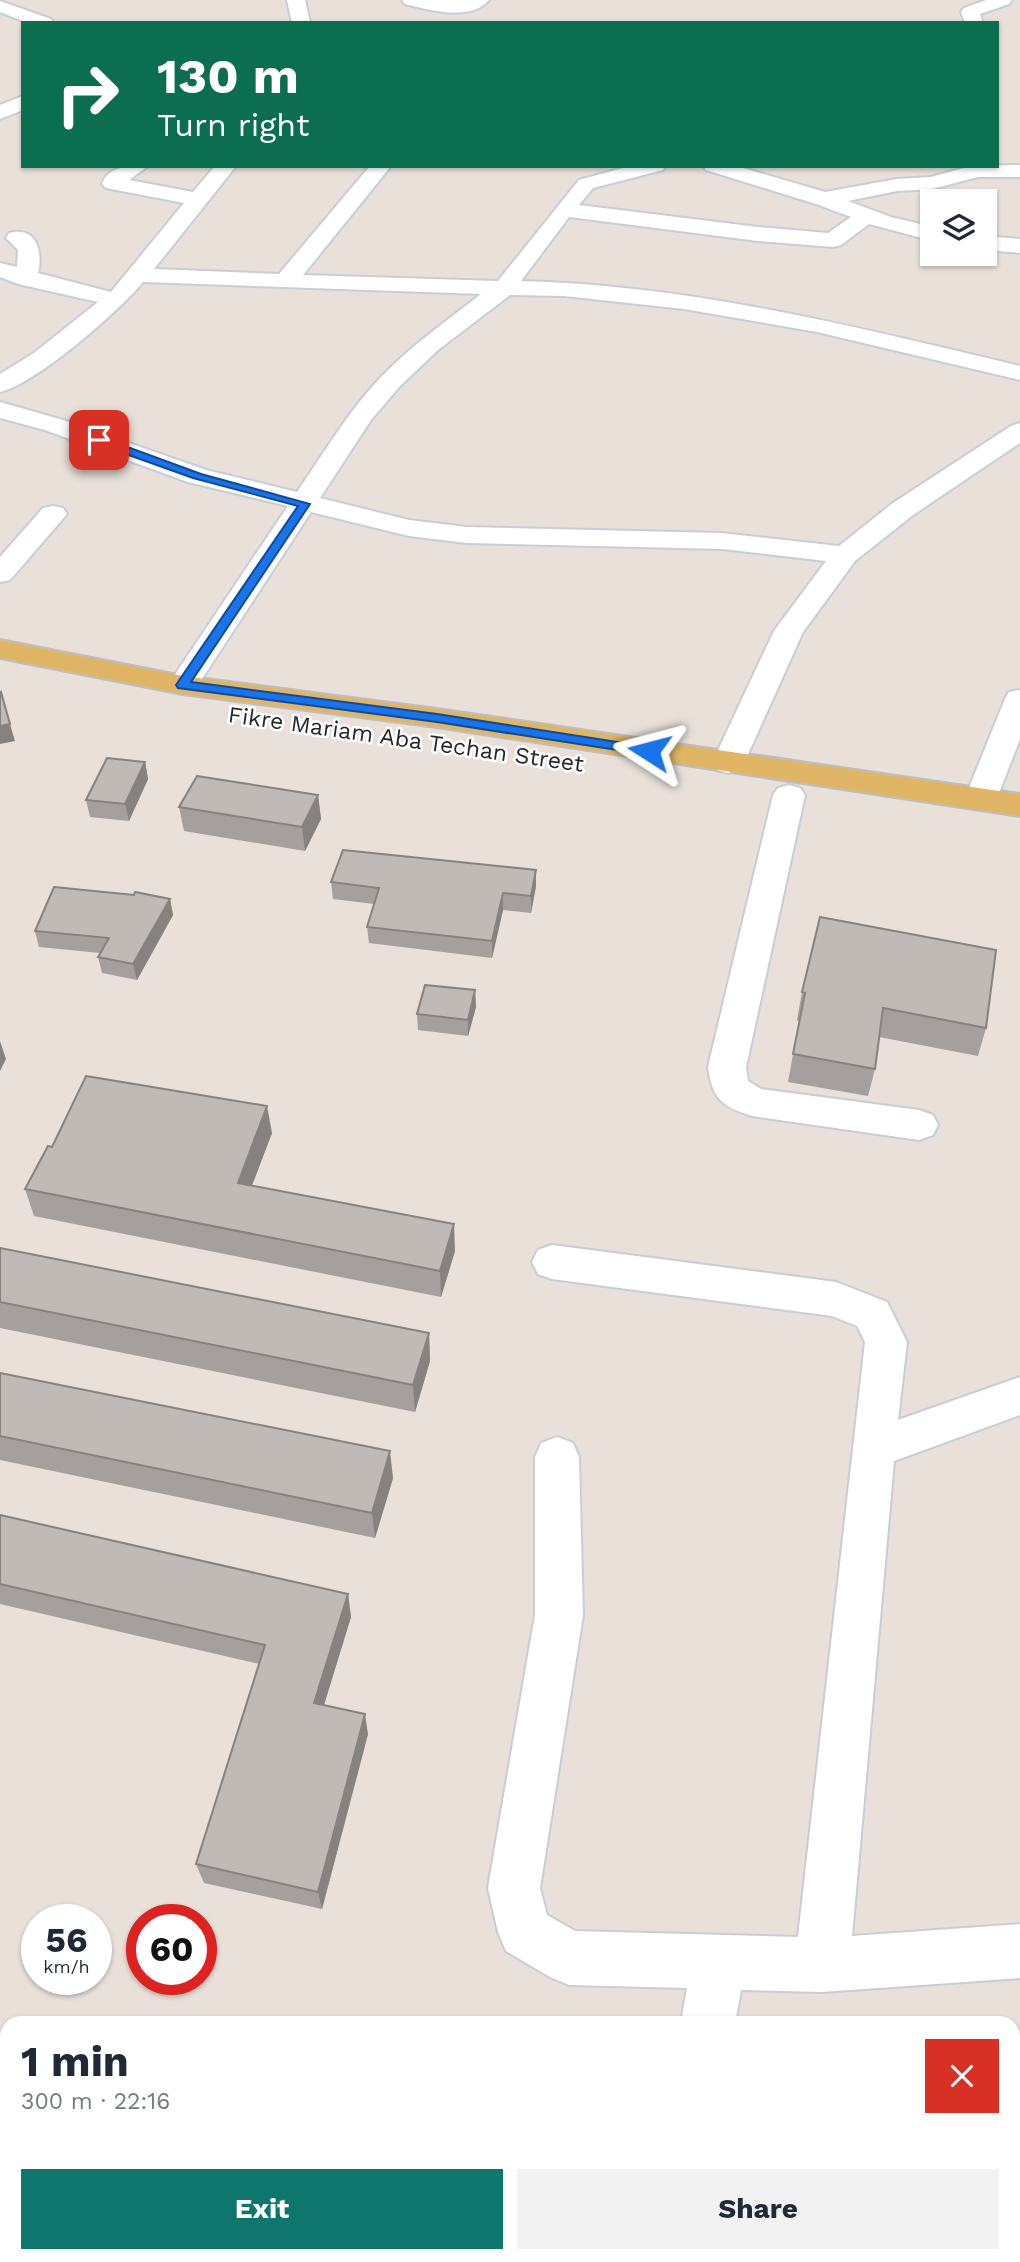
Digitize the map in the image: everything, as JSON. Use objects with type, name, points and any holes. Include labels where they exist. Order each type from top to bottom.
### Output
[{"type":"main road","name":"Fikre Mariam Aba Techan Street","points":[[0,649],[183,685],[437,718],[1020,805]]},
{"type":"main road","name":"Fikre Mariam Aba Techan Street","points":[[0,676],[169,706],[789,795],[1020,832]]},
{"type":"street","points":[[296,0],[301,21]]},
{"type":"street","points":[[411,0],[455,7],[480,0]]},
{"type":"street","points":[[973,21],[970,12],[1003,0]]},
{"type":"street","points":[[0,6],[41,21]]},
{"type":"street","points":[[0,113],[21,103]]},
{"type":"street","points":[[135,168],[113,181],[113,184],[197,199]]},
{"type":"street","points":[[0,385],[44,358],[116,300],[224,168]]},
{"type":"street","points":[[285,282],[379,168]]},
{"type":"street","points":[[183,685],[361,416],[391,381],[430,345],[505,287],[586,184],[648,168]]},
{"type":"street","points":[[720,168],[824,200],[866,216],[920,231]]},
{"type":"street","points":[[824,200],[897,185],[932,183],[977,171],[1020,171]]},
{"type":"street","points":[[563,210],[758,234],[833,240],[866,216]]},
{"type":"street","points":[[17,238],[29,245],[31,250],[26,279]]},
{"type":"street","points":[[997,244],[1020,246]]},
{"type":"street","points":[[0,270],[26,279],[116,300]]},
{"type":"street","points":[[139,275],[285,282],[564,289],[763,314],[1020,373]]},
{"type":"street","points":[[0,410],[54,425],[197,476],[409,528],[467,535],[722,541],[845,555]]},
{"type":"street","points":[[728,763],[789,631],[845,555],[903,509],[1020,431]]},
{"type":"street","points":[[5,562],[53,514]]},
{"type":"street","points":[[981,798],[1020,699]]},
{"type":"street","points":[[789,795],[727,1067],[730,1088],[752,1102],[919,1125]]},
{"type":"street","points":[[552,1262],[836,1299],[872,1314],[886,1342],[822,1965]]},
{"type":"street","points":[[873,1449],[1020,1396]]},
{"type":"street","points":[[557,1457],[559,1615],[514,1888],[525,1932],[569,1958],[718,1964],[822,1965],[1020,1951]]},
{"type":"street","points":[[709,2016],[718,1964]]},
{"type":"building","points":[[0,693],[10,724],[0,726]]},
{"type":"building","points":[[107,758],[145,762],[125,804],[86,800]]},
{"type":"building","points":[[197,776],[318,795],[302,827],[179,807]]},
{"type":"building","points":[[343,850],[536,870],[531,896],[503,893],[492,941],[367,927],[379,888],[331,882]]},
{"type":"building","points":[[54,887],[134,895],[135,892],[170,899],[133,964],[98,957],[109,938],[35,931]]},
{"type":"building","points":[[820,917],[996,950],[986,1028],[883,1008],[875,1069],[793,1054],[805,993],[802,992]]},
{"type":"building","points":[[425,985],[475,990],[468,1020],[417,1014]]},
{"type":"building","points":[[86,1076],[267,1106],[238,1183],[454,1224],[440,1271],[25,1189],[48,1146],[52,1147]]},
{"type":"building","points":[[0,1248],[429,1333],[413,1385],[0,1302]]},
{"type":"building","points":[[0,1373],[390,1451],[372,1513],[0,1436]]},
{"type":"building","points":[[0,1515],[348,1594],[314,1703],[365,1714],[318,1892],[196,1864],[265,1645],[0,1584]]},
{"type":"route","points":[[99,440],[197,476],[305,504],[183,685],[437,718],[649,751]]}]
